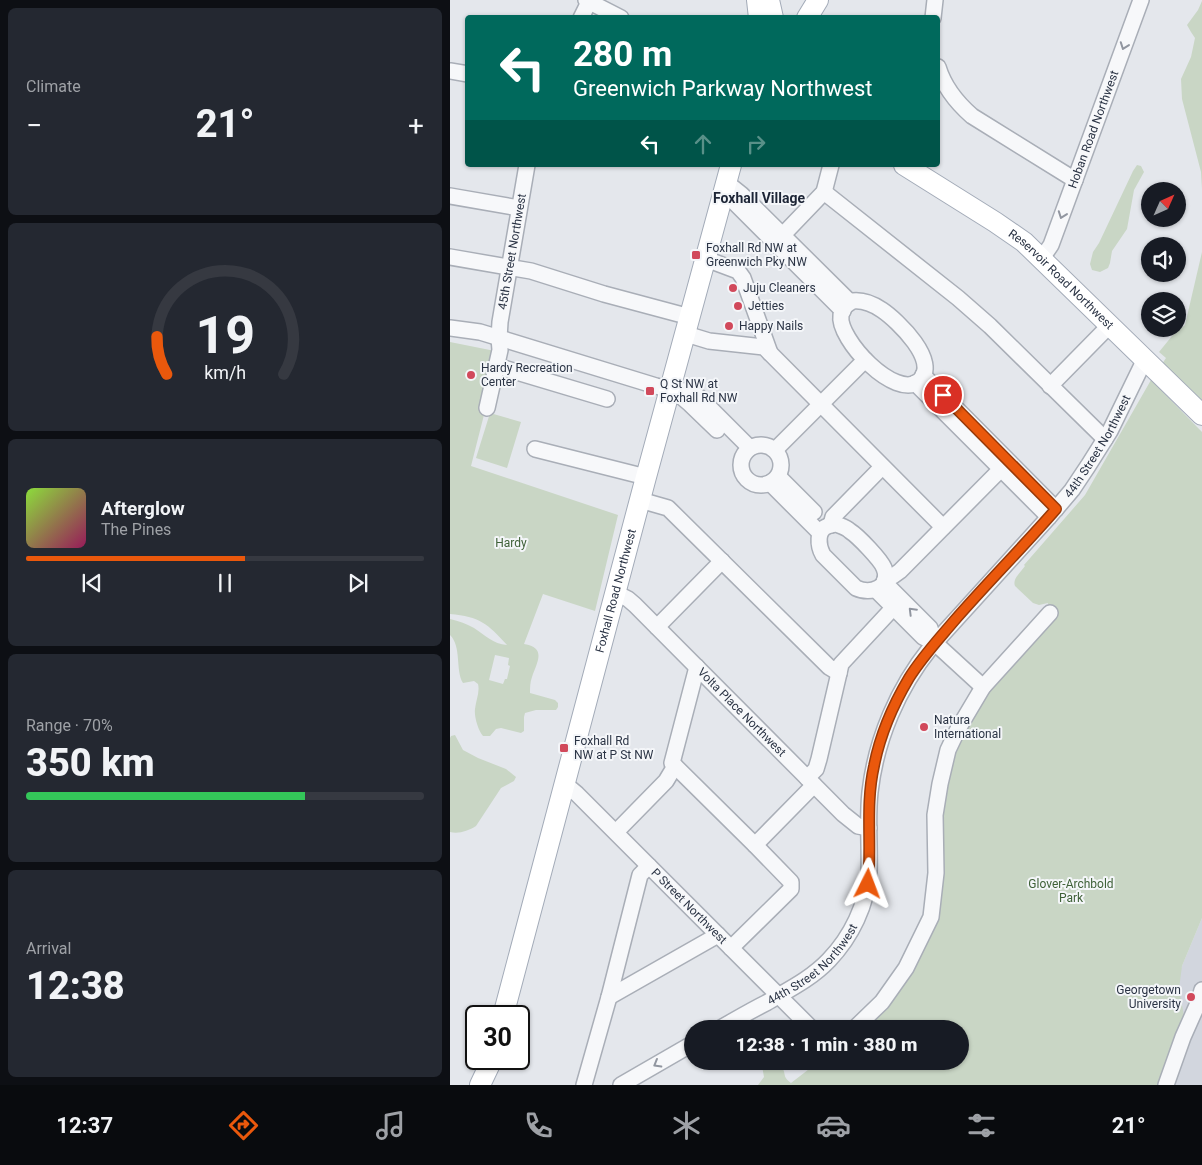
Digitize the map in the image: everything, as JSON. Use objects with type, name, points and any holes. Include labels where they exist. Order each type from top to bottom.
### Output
[{"type":"main road","points":[[757,0],[759,15]]},
{"type":"main road","points":[[769,0],[773,15]]},
{"type":"main road","points":[[798,15],[807,0]]},
{"type":"main road","points":[[809,15],[818,0]]},
{"type":"main road","name":"Reservoir Road Northwest","points":[[907,167],[1010,231],[1024,242],[1202,415]]},
{"type":"main road","name":"Foxhall Road Northwest","points":[[505,1005],[727,179]]},
{"type":"main road","points":[[480,1085],[489,1070]]},
{"type":"street","points":[[933,15],[935,0]]},
{"type":"street","name":"Hoban Road Northwest","points":[[1042,258],[1051,245],[1141,0]]},
{"type":"street","points":[[582,15],[587,1],[615,15]]},
{"type":"street","points":[[450,71],[465,74]]},
{"type":"street","points":[[940,72],[949,90],[972,116],[1075,180]]},
{"type":"street","name":"45th Street Northwest","points":[[486,408],[500,350],[500,322],[526,167]]},
{"type":"street","points":[[779,239],[824,192],[830,167]]},
{"type":"street","points":[[727,179],[779,239],[846,307]]},
{"type":"street","points":[[824,192],[958,298],[990,326],[1105,440]]},
{"type":"street","points":[[450,196],[519,208]]},
{"type":"street","points":[[450,257],[531,271],[604,294],[688,325],[709,341],[764,347],[943,527]]},
{"type":"street","points":[[706,259],[738,271],[743,278],[770,353]]},
{"type":"street","points":[[860,300],[882,310],[900,326],[914,341],[922,355],[925,364],[919,379],[912,385],[896,383],[881,374],[865,360],[851,343],[841,321],[841,314],[846,307],[853,301],[860,300]]},
{"type":"street","points":[[1050,386],[1110,325]]},
{"type":"street","points":[[450,328],[480,332],[671,390],[678,393],[747,452]]},
{"type":"street","name":"44th Street Northwest","points":[[735,1020],[801,983],[821,967],[837,950],[852,929],[868,884],[868,828],[872,775],[878,748],[895,705],[908,680],[935,643],[1053,513],[1086,471],[1120,412],[1145,359]]},
{"type":"street","points":[[775,450],[865,360]]},
{"type":"street","points":[[497,366],[607,399]]},
{"type":"street","points":[[919,379],[1053,513]]},
{"type":"street","points":[[765,445],[775,450],[781,460],[781,469],[774,480],[764,486],[754,485],[746,480],[741,471],[740,462],[747,452],[754,446],[765,445]]},
{"type":"street","points":[[535,449],[646,477]]},
{"type":"street","points":[[882,467],[833,516],[826,528],[819,548],[823,555],[856,588],[862,591],[882,584],[900,571],[1005,465]]},
{"type":"street","points":[[774,480],[826,528]]},
{"type":"street","points":[[640,500],[668,508],[829,667],[839,674]]},
{"type":"street","points":[[826,528],[836,524],[850,530],[881,562],[886,571],[882,584],[893,608],[923,637],[935,643],[983,687]]},
{"type":"street","points":[[657,627],[722,561]]},
{"type":"street","points":[[882,584],[930,628],[935,643]]},
{"type":"street","name":"Volta Place Northwest","points":[[616,593],[631,602],[657,627],[842,814],[858,826],[868,828]]},
{"type":"street","points":[[755,845],[811,782],[831,713],[841,664],[893,608]]},
{"type":"street","points":[[863,1020],[882,1002],[906,968],[930,917],[936,873],[935,815],[948,750],[983,687],[1050,613]]},
{"type":"street","points":[[697,668],[672,763],[791,882],[791,889],[731,948]]},
{"type":"street","points":[[616,832],[666,781],[675,766]]},
{"type":"street","name":"P Street Northwest","points":[[564,786],[578,794],[803,1020]]},
{"type":"street","points":[[584,1085],[640,875],[649,866]]},
{"type":"street","points":[[609,997],[718,935]]},
{"type":"street","points":[[1166,1085],[1183,1037],[1195,1027],[1202,990]]},
{"type":"street","points":[[621,1085],[684,1049]]},
{"type":"shaded area","name":"Georgetown University","points":[[1202,918],[1202,1085],[1161,1085],[1177,978]]},
{"type":"green space","points":[[1202,1],[1202,189],[1201,172],[1182,99],[1181,79],[1191,57],[1195,38],[1187,25]]},
{"type":"green space","points":[[1137,165],[1141,166],[1144,172],[1134,190],[1127,229],[1112,251],[1108,268],[1100,272],[1092,270],[1090,264],[1093,252]]},
{"type":"green space","points":[[1202,252],[1202,405],[1162,364],[1166,358],[1159,352],[1171,337],[1186,337],[1186,321]]},
{"type":"green space","name":"Hardy","points":[[450,342],[500,352],[471,466],[618,515],[595,611],[543,594],[524,644],[531,646],[538,652],[538,661],[531,681],[530,693],[555,700],[558,703],[558,707],[556,710],[536,710],[525,713],[524,731],[521,733],[501,728],[496,729],[490,736],[483,736],[481,733],[475,712],[478,684],[474,681],[463,683],[459,672],[456,646],[450,635],[450,619],[469,625],[493,641],[507,645],[494,631],[482,622],[469,617],[450,614]],"holes":[[[495,655],[509,658],[508,665],[510,666],[507,679],[505,679],[503,684],[489,680]]]},
{"type":"green space","name":"Glover-Archbold Park","points":[[1151,380],[1202,432],[1202,918],[1182,966],[1179,989],[1184,1016],[1161,1085],[758,1085],[764,1077],[763,1070],[784,1070],[786,1078],[791,1083],[808,1070],[969,1070],[969,1020],[867,1020],[934,917],[941,796],[948,764],[982,699],[1043,632],[1048,603],[1039,605],[1033,603],[1015,586],[1016,578],[1024,565],[1085,495]]},
{"type":"green space","points":[[490,413],[521,422],[507,468],[476,458]]},
{"type":"green space","points":[[455,735],[463,750],[506,769],[516,777],[514,781],[501,788],[476,826],[467,831],[457,833],[450,832],[450,738]]},
{"type":"place","name":"Foxhall Rd NW at Greenwich Pky NW","points":[[696,255]]},
{"type":"place","name":"Juju Cleaners","points":[[733,288]]},
{"type":"place","name":"Jetties","points":[[738,306]]},
{"type":"place","name":"Happy Nails","points":[[729,326]]},
{"type":"place","name":"Hardy Recreation Center","points":[[471,375]]},
{"type":"place","name":"Q St NW at Foxhall Rd NW","points":[[650,391]]},
{"type":"place","name":"Natura International","points":[[924,727]]},
{"type":"place","name":"Foxhall Rd NW at P St NW","points":[[564,748]]},
{"type":"place","name":"Georgetown University","points":[[1191,997]]},
{"type":"district","name":"Foxhall Village","points":[[759,198]]},
{"type":"route","points":[[868,884],[869,802],[872,775],[881,739],[899,697],[913,672],[931,647],[1056,509],[943,395]]}]
